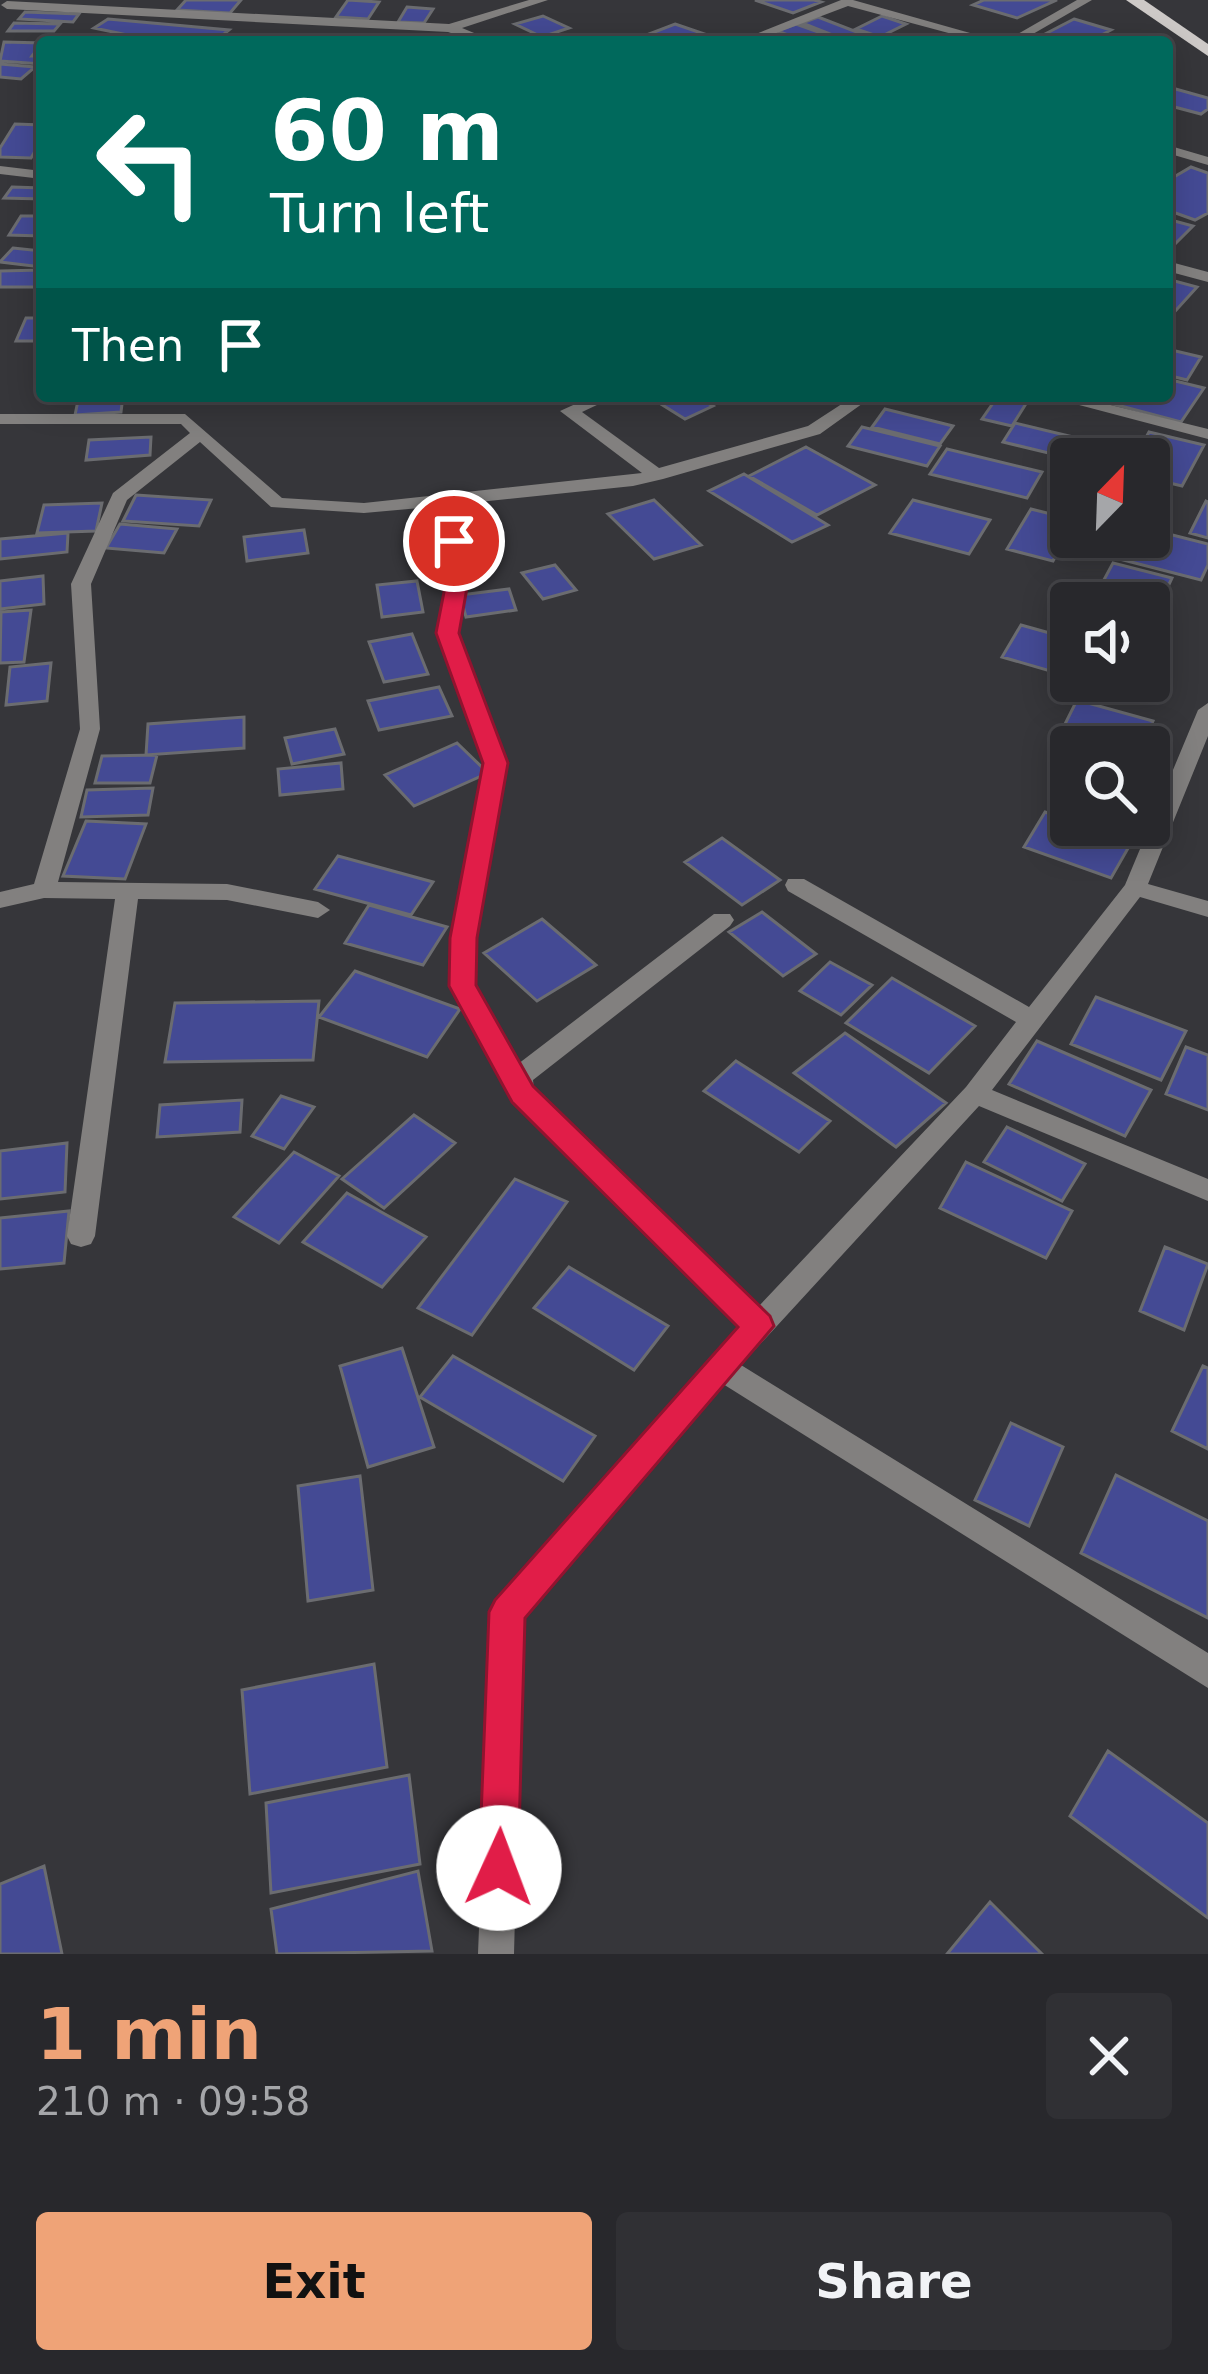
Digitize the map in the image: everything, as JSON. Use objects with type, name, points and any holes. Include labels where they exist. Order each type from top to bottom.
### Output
[{"type":"main road","points":[[1134,0],[1208,50]]},
{"type":"street","points":[[433,36],[542,0]]},
{"type":"street","points":[[1021,36],[1086,0]]},
{"type":"street","points":[[758,36],[847,2],[974,36]]},
{"type":"street","points":[[6,7],[450,28],[473,36]]},
{"type":"street","points":[[1173,150],[1208,161]]},
{"type":"street","points":[[0,170],[36,174]]},
{"type":"street","points":[[1173,268],[1208,277]]},
{"type":"street","points":[[592,402],[569,411],[656,475]]},
{"type":"street","points":[[0,419],[185,418],[198,435],[277,502],[364,508],[632,482],[814,430],[856,402]]},
{"type":"street","points":[[1077,402],[1208,434]]},
{"type":"street","points":[[44,890],[90,729],[81,584],[119,497],[198,435]]},
{"type":"street","points":[[451,500],[457,582],[448,633],[496,763],[464,938],[462,986],[523,1094],[758,1326]]},
{"type":"street","points":[[496,1954],[507,1612],[720,1367],[975,1094],[1135,888],[1208,710]]},
{"type":"street","points":[[796,885],[1032,1020]]},
{"type":"street","points":[[1135,888],[1208,909]]},
{"type":"street","points":[[81,1236],[128,889]]},
{"type":"street","points":[[0,900],[44,890],[227,892],[319,910]]},
{"type":"street","points":[[523,1094],[520,1076],[530,1066],[722,920]]},
{"type":"street","points":[[975,1094],[1208,1190]]},
{"type":"street","points":[[720,1367],[1208,1672]]},
{"type":"building","points":[[186,0],[241,0],[230,13],[177,10]]},
{"type":"building","points":[[348,0],[379,2],[368,19],[336,17]]},
{"type":"building","points":[[755,0],[814,0],[821,2],[793,13]]},
{"type":"building","points":[[984,0],[1057,0],[1017,18],[973,5]]},
{"type":"building","points":[[407,7],[433,9],[424,23],[398,22]]},
{"type":"building","points":[[25,12],[79,14],[73,22],[19,19]]},
{"type":"building","points":[[543,16],[569,28],[540,36],[515,24]]},
{"type":"building","points":[[882,16],[906,24],[882,36],[856,29]]},
{"type":"building","points":[[818,17],[862,34],[835,36],[802,23]]},
{"type":"building","points":[[108,19],[229,30],[222,36],[132,36],[94,28]]},
{"type":"building","points":[[1074,19],[1111,30],[1100,36],[1045,34]]},
{"type":"building","points":[[14,23],[60,24],[54,31],[8,31]]},
{"type":"building","points":[[675,24],[710,36],[654,36],[649,34]]},
{"type":"building","points":[[796,24],[830,36],[791,36],[777,31]]},
{"type":"building","points":[[4,42],[36,43],[32,56],[36,64],[0,61]]},
{"type":"building","points":[[0,64],[35,67],[21,79],[0,77]]},
{"type":"building","points":[[1173,88],[1208,98],[1208,109],[1201,114],[1173,107]]},
{"type":"building","points":[[15,124],[36,125],[36,149],[31,158],[0,157],[0,148]]},
{"type":"building","points":[[1191,167],[1208,173],[1208,213],[1195,220],[1173,212],[1173,178]]},
{"type":"building","points":[[12,187],[36,188],[36,199],[4,198]]},
{"type":"building","points":[[21,216],[36,216],[36,236],[9,235]]},
{"type":"building","points":[[1173,221],[1193,226],[1173,246]]},
{"type":"building","points":[[13,248],[36,250],[36,266],[0,262]]},
{"type":"building","points":[[36,270],[36,287],[0,287],[0,271]]},
{"type":"building","points":[[1173,281],[1197,287],[1173,314]]},
{"type":"building","points":[[26,318],[36,318],[36,341],[16,341]]},
{"type":"building","points":[[1173,350],[1201,357],[1187,380],[1173,376]]},
{"type":"building","points":[[1173,380],[1204,388],[1181,422],[1106,402],[1173,402]]},
{"type":"building","points":[[78,402],[122,402],[121,412],[75,415]]},
{"type":"building","points":[[658,402],[713,406],[685,419]]},
{"type":"building","points":[[994,402],[1027,402],[1012,426],[982,419]]},
{"type":"building","points":[[885,409],[953,426],[940,444],[872,427]]},
{"type":"building","points":[[1015,423],[1069,436],[1050,438],[1050,453],[1003,442]]},
{"type":"building","points":[[862,427],[940,446],[927,466],[848,446]]},
{"type":"building","points":[[1149,432],[1204,445],[1182,486],[1170,483],[1170,438],[1146,438]]},
{"type":"building","points":[[151,437],[150,455],[86,460],[89,440]]},
{"type":"building","points":[[806,447],[875,485],[817,515],[749,476]]},
{"type":"building","points":[[947,449],[1042,472],[1027,498],[930,474]]},
{"type":"building","points":[[744,474],[828,525],[792,542],[709,491]]},
{"type":"building","points":[[136,495],[211,500],[199,526],[123,521]]},
{"type":"building","points":[[654,500],[701,545],[654,559],[608,514]]},
{"type":"building","points":[[913,500],[990,520],[969,554],[890,533]]},
{"type":"building","points":[[1208,502],[1208,538],[1190,533]]},
{"type":"building","points":[[102,503],[96,531],[37,533],[44,505]]},
{"type":"building","points":[[1031,509],[1050,514],[1053,561],[1007,549]]},
{"type":"building","points":[[120,524],[177,529],[164,553],[106,548]]},
{"type":"building","points":[[304,530],[308,553],[247,561],[244,537]]},
{"type":"building","points":[[68,533],[67,552],[0,559],[0,539]]},
{"type":"building","points":[[1170,534],[1208,544],[1208,565],[1201,580],[1115,558],[1170,558]]},
{"type":"building","points":[[1113,563],[1172,578],[1170,582],[1103,582]]},
{"type":"building","points":[[555,565],[576,590],[543,599],[522,573]]},
{"type":"building","points":[[43,576],[44,604],[0,609],[0,581]]},
{"type":"building","points":[[417,581],[423,612],[382,617],[377,585]]},
{"type":"building","points":[[509,589],[516,610],[466,617],[460,595]]},
{"type":"building","points":[[31,610],[24,662],[0,663],[1,612]]},
{"type":"building","points":[[1021,625],[1050,633],[1050,671],[1002,657]]},
{"type":"building","points":[[412,634],[428,674],[384,682],[369,642]]},
{"type":"building","points":[[51,663],[47,701],[6,705],[10,667]]},
{"type":"building","points":[[439,687],[452,716],[379,730],[368,701]]},
{"type":"building","points":[[1076,702],[1153,721],[1151,726],[1064,726]]},
{"type":"building","points":[[244,717],[244,748],[146,755],[148,724]]},
{"type":"building","points":[[335,729],[344,754],[292,764],[285,738]]},
{"type":"building","points":[[457,743],[488,773],[414,806],[385,775]]},
{"type":"building","points":[[157,755],[150,783],[95,783],[102,756]]},
{"type":"building","points":[[341,763],[343,789],[280,795],[278,769]]},
{"type":"building","points":[[153,788],[148,815],[81,817],[87,790]]},
{"type":"building","points":[[1045,812],[1050,814],[1050,846],[1129,846],[1111,878],[1024,847]]},
{"type":"building","points":[[86,821],[146,824],[125,879],[63,876]]},
{"type":"building","points":[[722,838],[780,880],[742,905],[685,862]]},
{"type":"building","points":[[338,856],[433,882],[411,915],[315,889]]},
{"type":"building","points":[[369,905],[447,927],[423,965],[345,943]]},
{"type":"building","points":[[762,912],[816,954],[783,976],[729,932]]},
{"type":"building","points":[[542,919],[596,965],[537,1001],[484,953]]},
{"type":"building","points":[[830,962],[872,985],[841,1015],[800,991]]},
{"type":"building","points":[[355,971],[460,1009],[427,1057],[319,1017]]},
{"type":"building","points":[[892,978],[975,1026],[929,1073],[846,1023]]},
{"type":"building","points":[[1096,997],[1186,1031],[1161,1080],[1071,1044]]},
{"type":"building","points":[[319,1001],[313,1060],[165,1062],[175,1003]]},
{"type":"building","points":[[845,1033],[946,1103],[896,1147],[794,1073]]},
{"type":"building","points":[[1037,1041],[1151,1090],[1125,1136],[1009,1084]]},
{"type":"building","points":[[1186,1047],[1208,1055],[1208,1110],[1166,1094]]},
{"type":"building","points":[[736,1061],[830,1121],[799,1152],[704,1091]]},
{"type":"building","points":[[281,1096],[314,1107],[284,1149],[252,1136]]},
{"type":"building","points":[[242,1100],[240,1132],[157,1137],[160,1105]]},
{"type":"building","points":[[414,1115],[455,1143],[384,1208],[342,1179]]},
{"type":"building","points":[[1007,1127],[1085,1164],[1062,1201],[984,1162]]},
{"type":"building","points":[[67,1143],[65,1192],[0,1199],[0,1151]]},
{"type":"building","points":[[294,1152],[339,1176],[279,1243],[234,1217]]},
{"type":"building","points":[[966,1162],[1072,1211],[1046,1258],[940,1208]]},
{"type":"building","points":[[515,1179],[567,1202],[472,1335],[418,1308]]},
{"type":"building","points":[[347,1193],[426,1237],[382,1287],[303,1242]]},
{"type":"building","points":[[69,1211],[64,1263],[0,1269],[0,1218]]},
{"type":"building","points":[[1165,1247],[1208,1264],[1184,1330],[1140,1311]]},
{"type":"building","points":[[569,1267],[668,1326],[634,1370],[534,1308]]},
{"type":"building","points":[[402,1348],[434,1447],[368,1467],[340,1366]]},
{"type":"building","points":[[453,1356],[595,1436],[563,1481],[420,1397]]},
{"type":"building","points":[[1203,1366],[1208,1368],[1208,1449],[1172,1431]]},
{"type":"building","points":[[1011,1423],[1063,1447],[1029,1526],[975,1500]]},
{"type":"building","points":[[1116,1475],[1208,1521],[1208,1618],[1081,1553]]},
{"type":"building","points":[[360,1476],[373,1590],[308,1601],[298,1486]]},
{"type":"building","points":[[374,1664],[387,1767],[250,1794],[242,1690]]},
{"type":"building","points":[[1108,1751],[1208,1823],[1208,1918],[1070,1816]]},
{"type":"building","points":[[409,1775],[420,1864],[271,1893],[266,1803]]},
{"type":"building","points":[[44,1866],[62,1954],[0,1954],[0,1884]]},
{"type":"building","points":[[418,1871],[432,1951],[277,1954],[271,1909]]},
{"type":"building","points":[[990,1902],[1042,1954],[947,1954]]},
{"type":"route","points":[[454,541],[457,582],[448,633],[496,763],[464,938],[462,986],[523,1094],[758,1326],[507,1612],[499,1868]]}]
